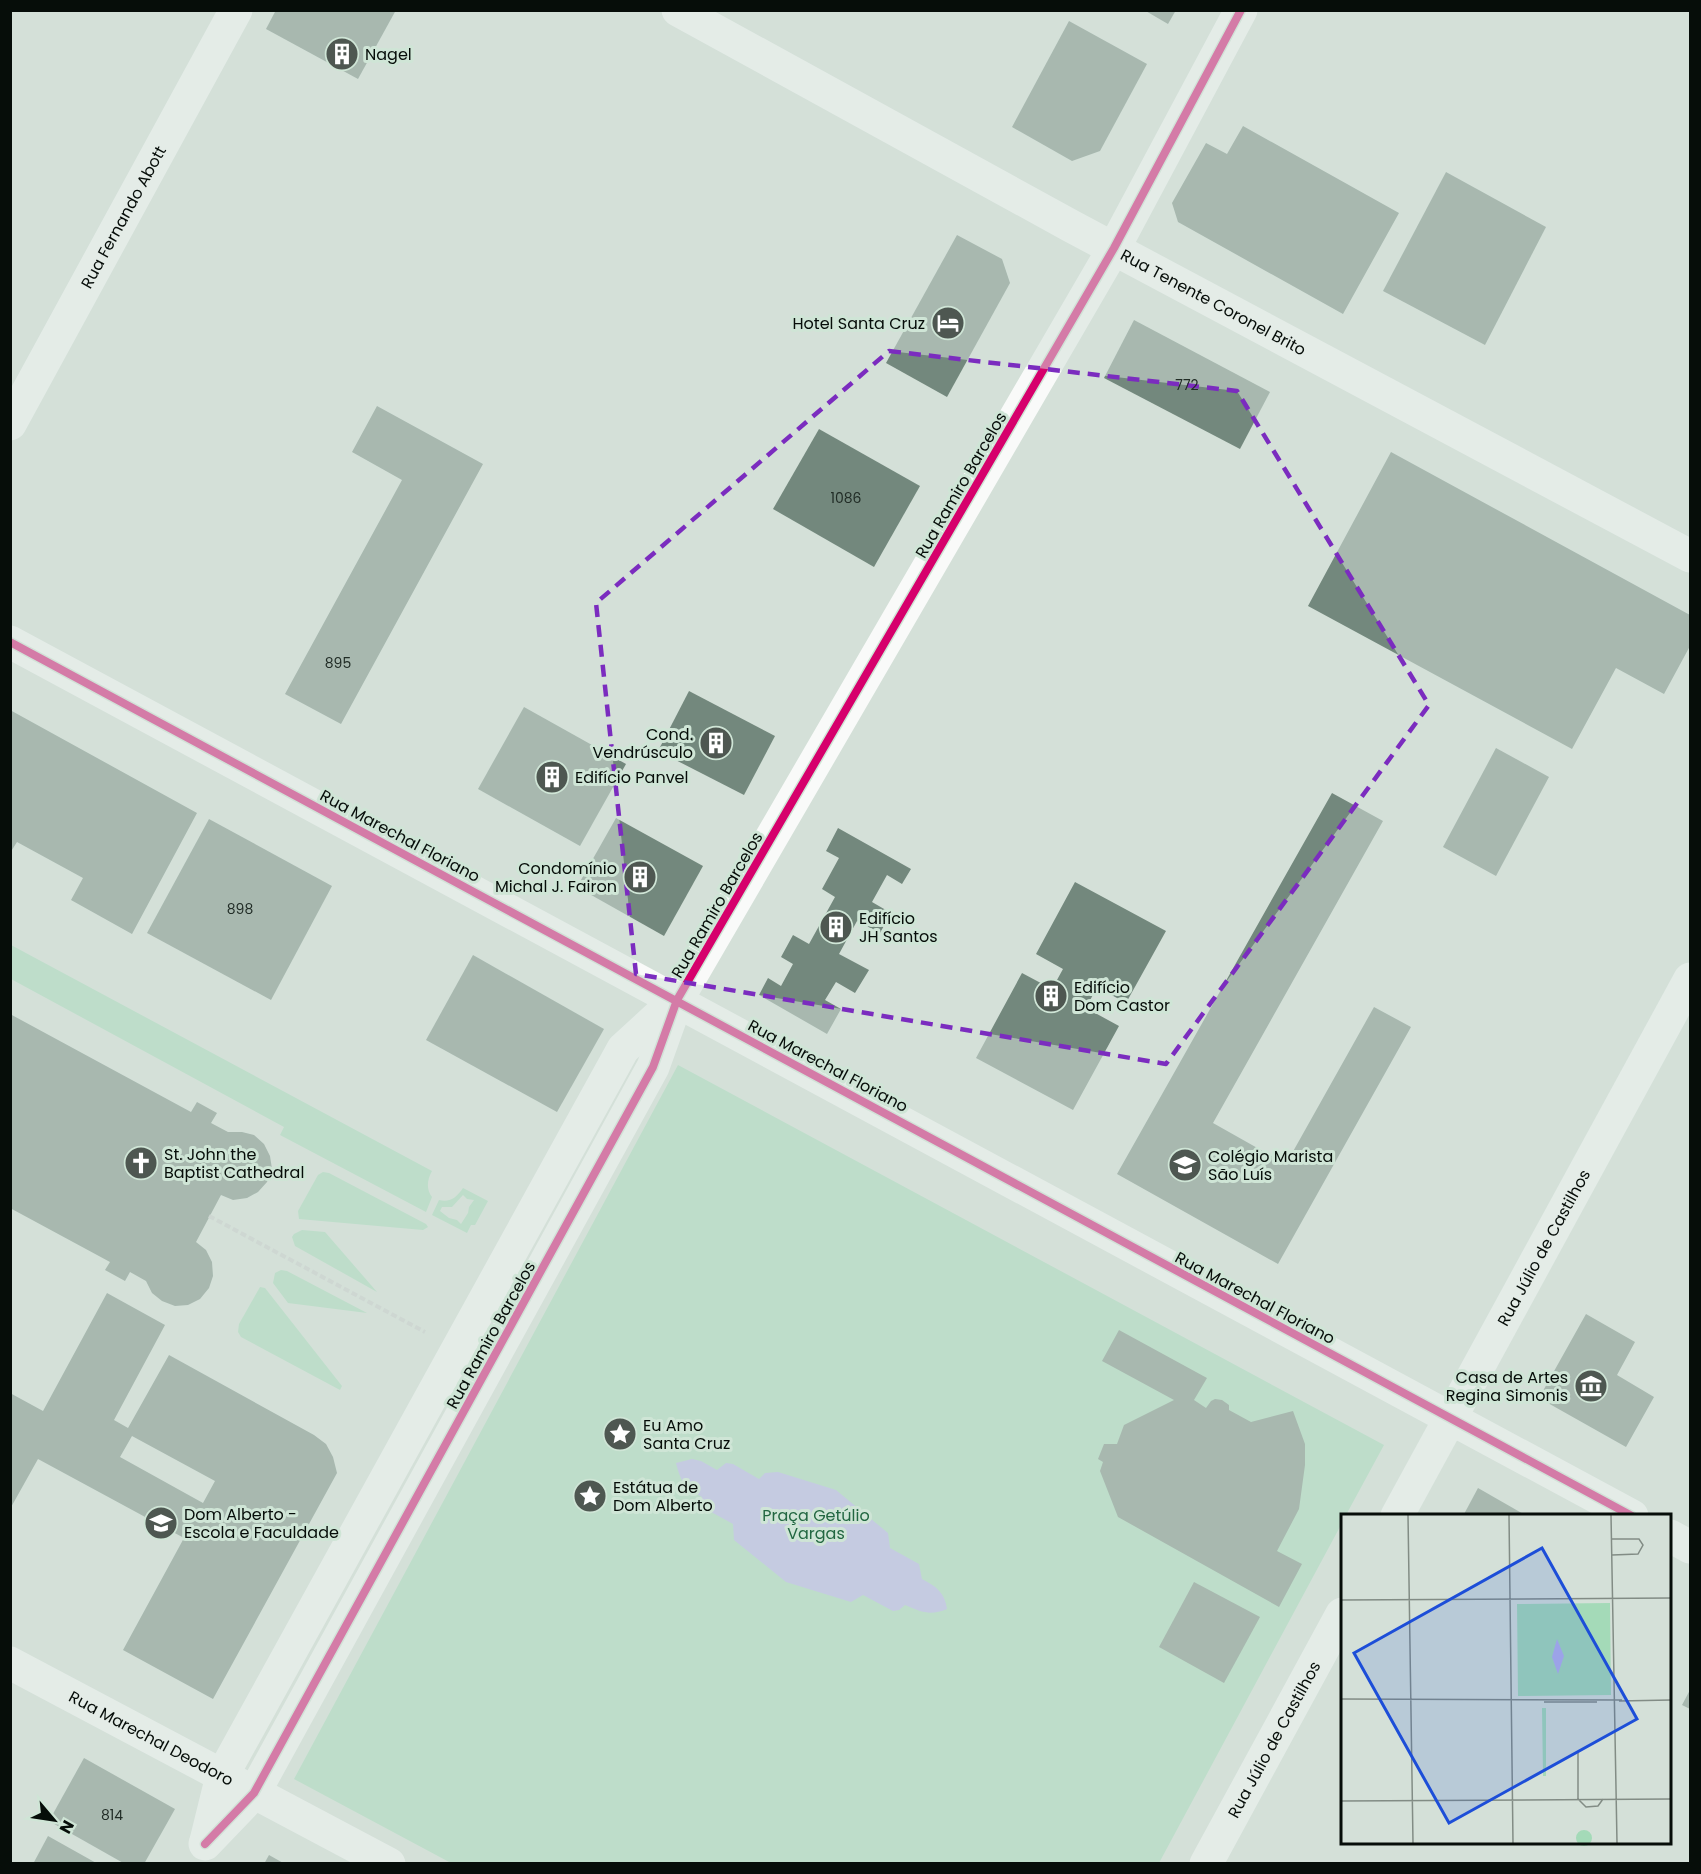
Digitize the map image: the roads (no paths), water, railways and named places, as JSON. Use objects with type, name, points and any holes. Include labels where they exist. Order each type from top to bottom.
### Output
[{"type":"street","name":"Rua Fernando Abott","points":[[10,424],[236,10]]},
{"type":"street","name":"Rua Tenente Coronel Brito","points":[[678,10],[1114,248],[1690,556]]},
{"type":"street","name":"Rua Ramiro Barcelos","points":[[200,1854],[254,1793],[653,1067],[677,1000],[1114,248],[1241,10]]},
{"type":"street","name":"Rua Marechal Floriano","points":[[10,642],[1630,1514]]},
{"type":"street","name":"Rua Júlio de Castilhos","points":[[1398,1514],[1690,979]]},
{"type":"street","name":"Rua Ramiro Barcelos","points":[[200,1854],[222,1776],[623,1049],[677,1000]]},
{"type":"street","points":[[1671,1537],[1690,1547]]},
{"type":"street","name":"Rua Júlio de Castilhos","points":[[1206,1863],[1341,1616]]},
{"type":"street","name":"Rua Marechal Deodoro","points":[[10,1663],[389,1863]]},
{"type":"water","points":[[692,1459],[717,1470],[726,1463],[733,1464],[759,1479],[765,1473],[778,1472],[836,1490],[888,1533],[890,1548],[919,1564],[922,1579],[939,1591],[947,1609],[926,1612],[905,1605],[893,1611],[863,1595],[851,1602],[786,1582],[734,1540],[733,1524],[704,1508],[702,1497],[684,1484],[676,1463]]},
{"type":"place","name":"Nagel","points":[[342,54]]},
{"type":"place","name":"Hotel Santa Cruz","points":[[948,323]]},
{"type":"place","name":"Cond. Vendrúsculo","points":[[716,743]]},
{"type":"place","name":"Edifício Panvel","points":[[552,777]]},
{"type":"place","name":"Condomínio Michal J. Fairon","points":[[640,877]]},
{"type":"place","name":"Edifício JH Santos","points":[[836,927]]},
{"type":"place","name":"Edifício Dom Castor","points":[[1051,996]]},
{"type":"place","name":"St. John the Baptist Cathedral","points":[[141,1163]]},
{"type":"place","name":"Colégio Marista São Luís","points":[[1185,1165]]},
{"type":"place","name":"Casa de Artes Regina Simonis","points":[[1591,1386]]},
{"type":"place","name":"Eu Amo Santa Cruz","points":[[620,1434]]},
{"type":"place","name":"Estátua de Dom Alberto","points":[[590,1496]]},
{"type":"place","name":"Dom Alberto - Escola e Faculdade","points":[[161,1523]]},
{"type":"park label","name":"Praça Getúlio Vargas","points":[[816,1524]]}]
